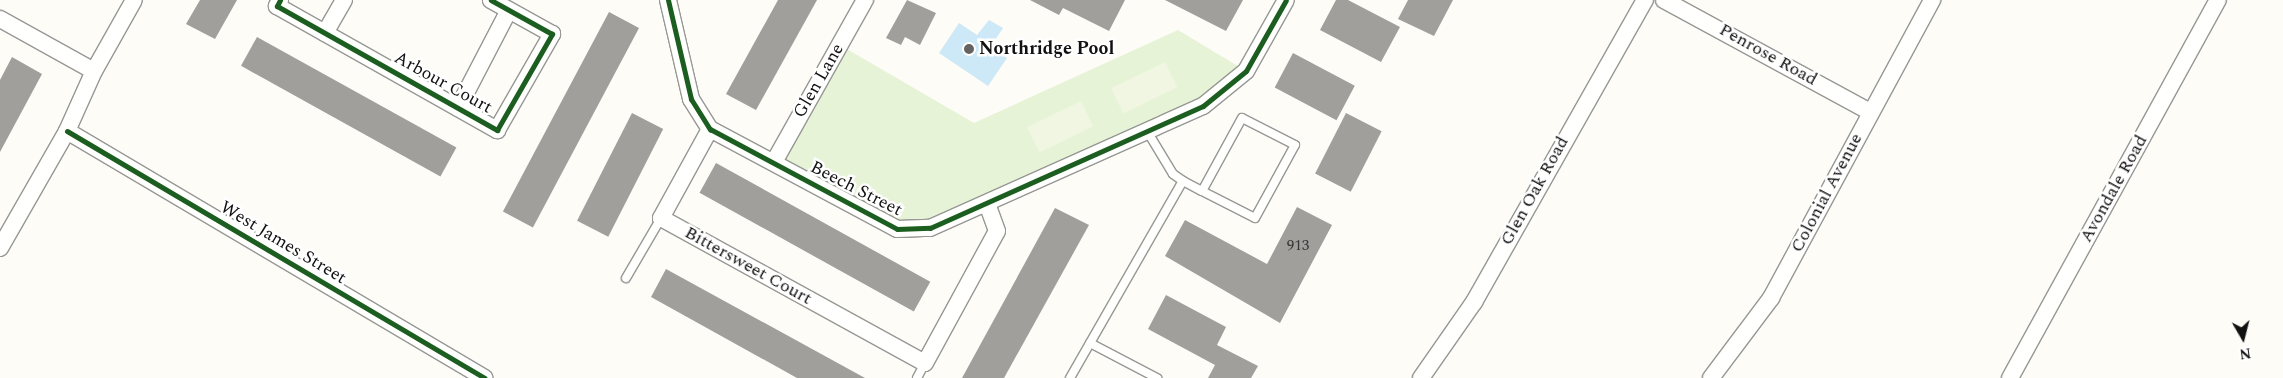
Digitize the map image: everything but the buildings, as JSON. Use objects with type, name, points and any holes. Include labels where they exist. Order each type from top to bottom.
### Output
[{"type":"street","points":[[0,248],[67,131],[94,71],[134,0]]},
{"type":"street","name":"Arbour Court","points":[[280,0],[277,6],[497,130],[552,34],[491,0]]},
{"type":"street","points":[[325,33],[344,0]]},
{"type":"street","points":[[661,218],[710,129],[691,99],[668,0]]},
{"type":"street","name":"Glen Lane","points":[[774,162],[865,0]]},
{"type":"street","name":"Beech Street","points":[[710,129],[897,228],[930,228],[1203,106],[1246,71],[1286,0]]},
{"type":"street","name":"Glen Oak Road","points":[[1421,378],[1474,302],[1645,0]]},
{"type":"street","name":"Penrose Road","points":[[1664,0],[1870,112]]},
{"type":"street","name":"Colonial Avenue","points":[[1711,378],[1771,298],[1932,0]]},
{"type":"street","name":"Avondale Road","points":[[2010,378],[2218,0]]},
{"type":"street","points":[[458,108],[509,10]]},
{"type":"street","points":[[0,18],[94,71]]},
{"type":"street","name":"West James Street","points":[[67,131],[484,378]]},
{"type":"street","points":[[925,363],[997,231],[987,204]]},
{"type":"street","name":"Bittersweet Court","points":[[661,218],[925,363]]},
{"type":"lane","points":[[1148,131],[1158,153],[1183,181],[1202,191],[1255,218],[1295,145],[1242,118],[1202,191]]},
{"type":"lane","points":[[1070,378],[1183,181]]},
{"type":"lane","points":[[626,278],[661,218]]},
{"type":"lane","points":[[1090,343],[1157,378]]},
{"type":"lane","points":[[917,378],[925,363]]},
{"type":"green space","points":[[1178,30],[1246,71],[1203,106],[930,228],[897,229],[774,162],[840,45],[974,123]]},
{"type":"green space","points":[[1165,62],[1177,87],[1123,113],[1111,88]]},
{"type":"green space","points":[[1081,101],[1093,126],[1039,152],[1027,127]]},
{"type":"water","name":"Northridge Pool","points":[[989,20],[1003,28],[991,46],[1007,58],[988,86],[939,53],[959,23],[977,35]]},
{"type":"cycle path","points":[[280,0],[277,6],[497,130],[552,34],[491,0]]},
{"type":"cycle path","points":[[668,0],[691,99],[710,129],[897,229],[930,228],[1203,106],[1246,71],[1286,0]]},
{"type":"cycle path","points":[[67,131],[484,378]]},
{"type":"place","name":"Northridge Pool","points":[[969,49]]}]
